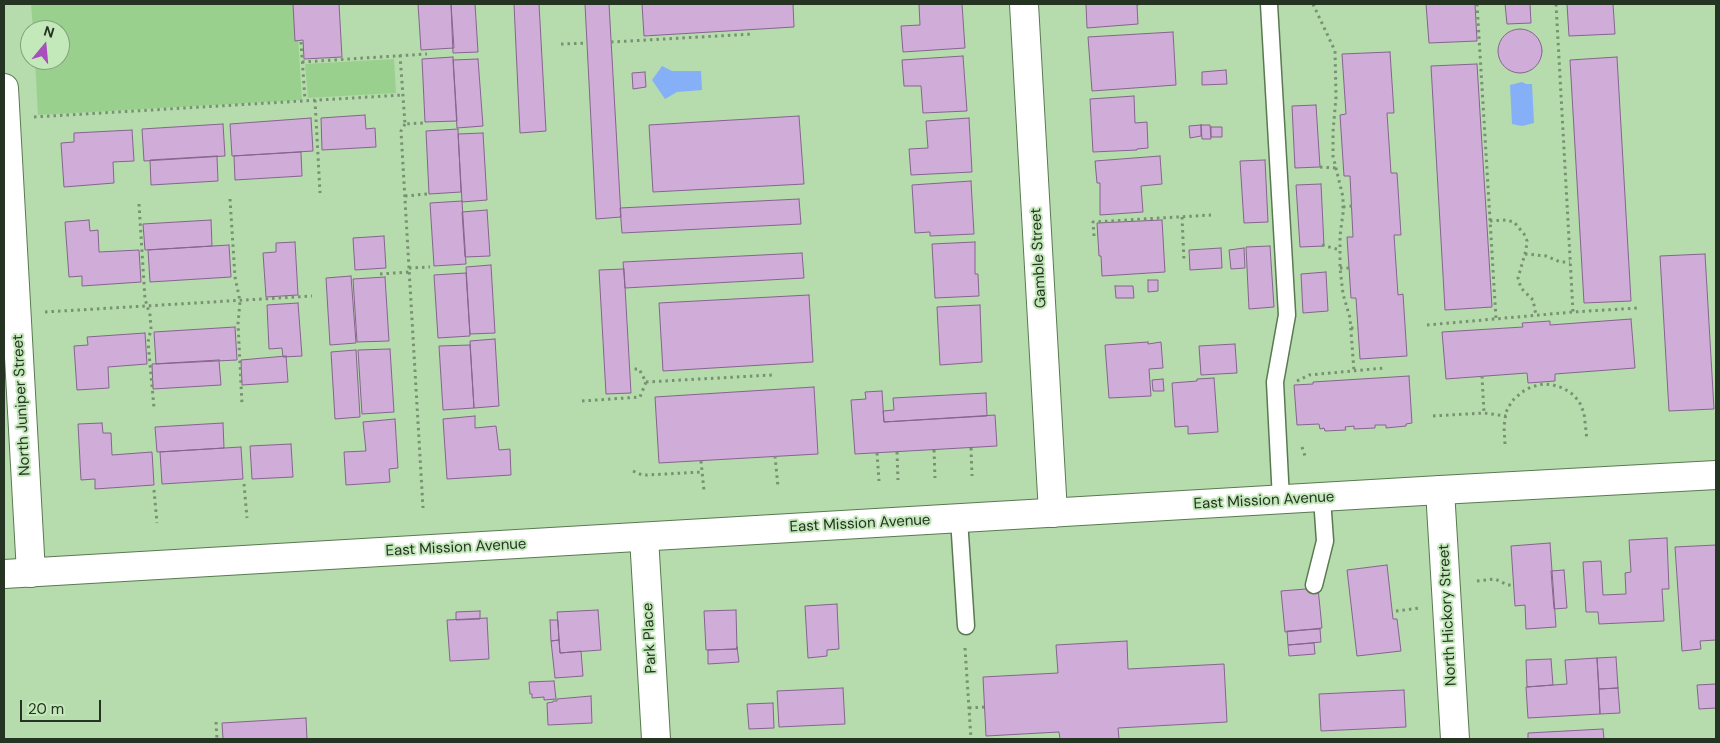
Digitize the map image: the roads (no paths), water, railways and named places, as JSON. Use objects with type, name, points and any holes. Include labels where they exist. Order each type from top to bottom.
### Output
[{"type":"main road","name":"Gamble Street","points":[[1024,4],[1053,513]]},
{"type":"main road","name":"North Juniper Street","points":[[4,88],[31,573]]},
{"type":"main road","name":"East Mission Avenue","points":[[4,574],[1440,490],[1716,476]]},
{"type":"main road","name":"North Hickory Street","points":[[1440,490],[1455,739]]},
{"type":"main road","name":"Park Place","points":[[644,537],[656,739]]},
{"type":"lane","points":[[1269,4],[1288,316],[1275,382],[1281,500]]},
{"type":"lane","points":[[1314,586],[1325,541],[1322,498]]},
{"type":"lane","points":[[959,519],[966,626]]},
{"type":"water","points":[[662,66],[672,71],[701,71],[702,90],[677,92],[665,99],[652,80]]},
{"type":"water","points":[[1522,82],[1532,84],[1534,123],[1522,126],[1512,124],[1510,85]]}]
